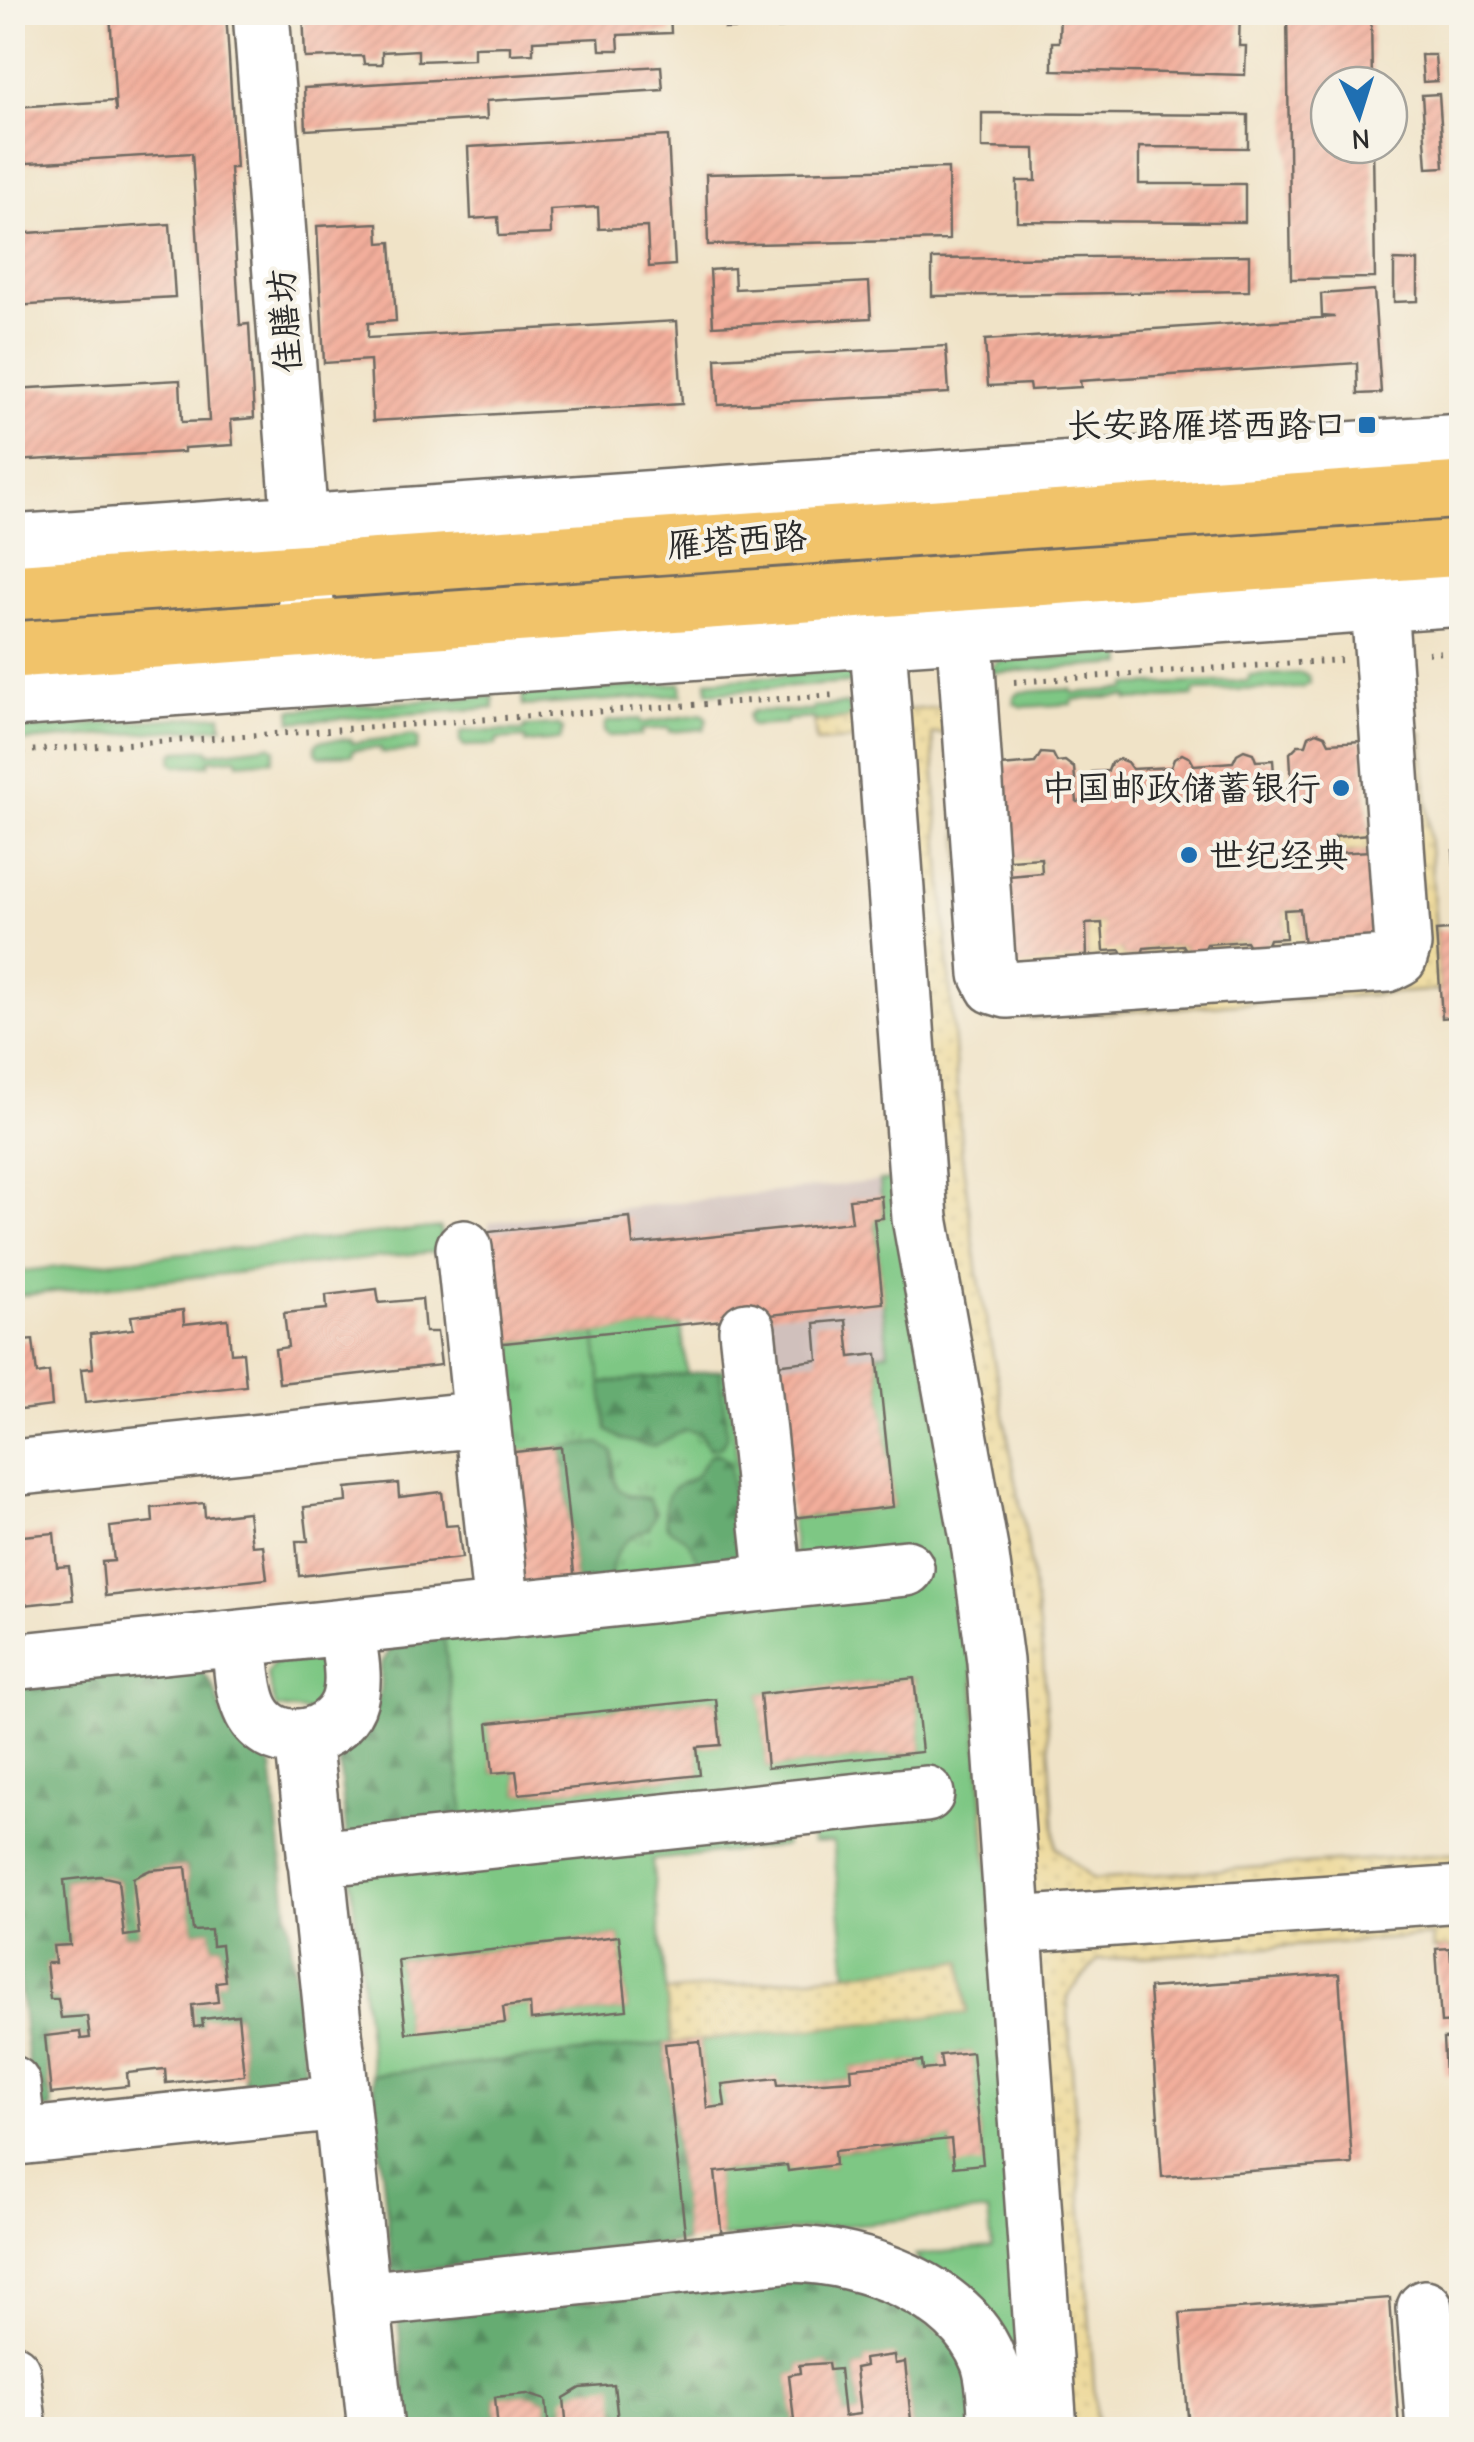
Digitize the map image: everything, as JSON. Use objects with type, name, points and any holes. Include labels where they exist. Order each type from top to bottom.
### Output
[{"type":"main road","name":"雁塔西路","points":[[12,592],[302,547],[1462,490]]},
{"type":"main road","name":"雁塔西路","points":[[12,650],[308,629],[876,614],[964,634],[1462,548]]},
{"type":"street","name":"佳膳坊","points":[[261,12],[308,629]]},
{"type":"street","points":[[12,543],[302,547],[1462,442]]},
{"type":"street","points":[[1379,604],[1403,945],[1399,958],[1387,964],[1007,990],[994,986],[988,974],[964,634],[1379,604],[1462,598]]},
{"type":"street","points":[[12,699],[876,614],[920,1218],[989,1608],[1049,2430]]},
{"type":"street","points":[[464,1248],[502,1611]]},
{"type":"street","points":[[747,1330],[774,1582]]},
{"type":"street","points":[[12,1468],[481,1419]]},
{"type":"street","points":[[12,1662],[906,1568]]},
{"type":"street","points":[[239,1638],[251,1711],[264,1726],[282,1736],[303,1738],[324,1732],[340,1719],[350,1700],[352,1679],[346,1627]]},
{"type":"street","points":[[303,1738],[376,2430]]},
{"type":"street","points":[[316,1859],[926,1794]]},
{"type":"street","points":[[1014,1925],[1462,1894]]},
{"type":"street","points":[[14,2119],[342,2103]]},
{"type":"street","points":[[362,2300],[793,2254],[819,2255],[867,2265],[909,2282],[946,2307],[976,2339],[990,2365],[998,2430]]},
{"type":"street","points":[[1425,2308],[1434,2430]]},
{"type":"street","points":[[12,2372],[18,2430]]},
{"type":"path","points":[[964,634],[1382,657],[1462,651]]},
{"type":"path","points":[[12,752],[882,692]]},
{"type":"shaded area","points":[[880,1181],[881,1196],[849,1199],[852,1222],[633,1245],[630,1217],[489,1232],[489,1222]]},
{"type":"shaded area","points":[[883,1303],[888,1353],[850,1357],[845,1320],[815,1323],[818,1360],[774,1365],[769,1315]]},
{"type":"green space","points":[[1123,652],[1124,664],[988,673],[998,661]]},
{"type":"green space","points":[[861,670],[862,682],[708,693],[707,681]]},
{"type":"green space","points":[[1249,676],[1309,676],[1310,683],[1302,688],[1194,691],[1194,696],[1128,700],[1127,696],[1022,707],[1014,703],[1014,696],[1021,692],[1071,689],[1072,693],[1126,689],[1127,685],[1249,681]]},
{"type":"green space","points":[[681,683],[682,695],[523,706],[522,694]]},
{"type":"green space","points":[[493,696],[494,708],[292,722],[291,710]]},
{"type":"green space","points":[[846,704],[852,710],[849,719],[786,720],[785,724],[752,726],[749,723],[748,715],[753,711],[813,711],[813,707]]},
{"type":"green space","points":[[702,714],[707,719],[704,729],[641,730],[641,735],[608,736],[604,732],[609,721],[640,719],[641,723]]},
{"type":"green space","points":[[221,715],[222,727],[13,742],[13,730]]},
{"type":"green space","points":[[557,725],[563,729],[560,740],[526,743],[525,738],[497,740],[496,745],[464,746],[460,742],[464,731],[524,731],[525,727]]},
{"type":"green space","points":[[413,735],[419,739],[416,750],[381,753],[381,748],[353,750],[352,755],[320,756],[316,752],[320,741],[351,739],[352,743]]},
{"type":"green space","points":[[270,745],[275,749],[272,760],[238,763],[237,758],[209,760],[209,765],[176,766],[172,762],[177,751],[208,749],[209,753]]},
{"type":"green space","points":[[895,1179],[969,1615],[1028,2429],[915,2255],[992,2247],[988,2211],[722,2238],[715,2172],[834,2165],[834,2151],[951,2139],[954,2166],[983,2163],[971,2052],[941,2055],[942,2068],[923,2070],[922,2061],[851,2068],[852,2080],[778,2085],[776,2078],[723,2084],[725,2106],[707,2108],[700,2041],[967,2012],[962,1961],[847,1973],[833,1842],[812,1843],[810,1821],[465,1829],[444,1637],[795,1559],[791,1518],[893,1507],[877,1354],[888,1352],[874,1219],[883,1218],[880,1181]],"holes":[[[914,1678],[922,1752],[767,1768],[760,1694]],[[716,1699],[721,1744],[697,1747],[700,1775],[519,1794],[516,1771],[493,1773],[488,1723]]]},
{"type":"green space","points":[[440,1227],[443,1251],[13,1296],[12,1272]]},
{"type":"green space","points":[[681,1324],[687,1374],[601,1383],[595,1333]]},
{"type":"green space","points":[[595,1333],[607,1430],[621,1439],[653,1447],[685,1430],[699,1433],[709,1449],[722,1446],[727,1436],[720,1370],[728,1370],[748,1564],[741,1565],[729,1462],[717,1453],[708,1457],[695,1476],[670,1492],[666,1503],[667,1527],[687,1540],[700,1563],[611,1578],[621,1547],[649,1528],[656,1512],[648,1498],[626,1494],[617,1486],[613,1452],[600,1443],[505,1453],[494,1344]]},
{"type":"green space","points":[[720,1370],[727,1436],[720,1448],[705,1447],[699,1433],[692,1431],[653,1447],[621,1439],[607,1430],[601,1383]]},
{"type":"green space","points":[[601,1443],[613,1452],[612,1475],[627,1495],[650,1500],[655,1518],[625,1543],[611,1578],[575,1582],[561,1447]]},
{"type":"green space","points":[[714,1454],[723,1455],[730,1465],[741,1565],[701,1569],[671,1531],[664,1509],[674,1488],[694,1477]]},
{"type":"green space","points":[[444,1637],[465,1829],[347,1841],[339,1761],[372,1720],[381,1665],[392,1648]]},
{"type":"green space","points":[[307,1654],[326,1670],[329,1682],[311,1712],[276,1708],[267,1674],[284,1657]]},
{"type":"green space","points":[[195,1667],[209,1680],[234,1735],[272,1767],[306,2082],[245,2088],[238,2016],[202,2020],[203,2026],[194,2027],[192,2005],[218,2002],[216,1982],[225,1980],[221,1945],[212,1946],[210,1930],[193,1931],[186,1867],[150,1870],[139,1934],[124,1936],[118,1880],[100,1876],[64,1880],[70,1945],[53,1946],[55,1963],[46,1964],[50,1999],[58,1999],[61,2018],[87,2016],[90,2038],[81,2039],[80,2032],[45,2036],[52,2109],[33,2111],[12,1913],[12,1683]]},
{"type":"green space","points":[[783,1824],[785,1846],[652,1860],[672,2043],[372,2075],[350,1870]],"holes":[[[619,1936],[627,2010],[532,2020],[530,2004],[503,2007],[505,2023],[406,2033],[398,1960]]]},
{"type":"green space","points":[[665,2044],[686,2242],[393,2273],[372,2075]]},
{"type":"green space","points":[[850,2275],[959,2344],[983,2429],[912,2429],[905,2363],[895,2364],[893,2356],[865,2359],[865,2366],[855,2368],[860,2414],[844,2416],[839,2370],[829,2370],[828,2363],[799,2365],[800,2373],[789,2375],[795,2429],[549,2429],[546,2400],[527,2394],[495,2398],[498,2429],[409,2429],[398,2319]]},
{"type":"sand","points":[[989,704],[1008,859],[1041,858],[1042,873],[1005,879],[1087,958],[1086,924],[1102,923],[1125,957],[1141,956],[1144,948],[1183,945],[1188,953],[1203,952],[1207,944],[1246,941],[1250,948],[1266,947],[1269,939],[1286,938],[1284,910],[1300,909],[1304,945],[1370,851],[1336,853],[1335,837],[1369,834],[1414,733],[1422,733],[1440,990],[1031,1018],[971,1012],[952,733],[932,734],[962,1157],[1043,1657],[1056,1847],[1093,1879],[1461,1853],[1461,1948],[1433,1949],[1432,1936],[1098,1960],[1067,1996],[1097,2429],[1028,2429],[974,1662],[863,739],[816,742],[814,722],[848,719],[851,714]]},
{"type":"sand","points":[[962,1961],[967,2013],[672,2043],[666,1992]]},
{"type":"building","points":[[110,12],[226,12],[236,168],[230,168],[240,325],[249,324],[254,418],[231,420],[233,445],[184,448],[184,452],[12,461],[12,389],[180,380],[182,422],[209,421],[192,153],[12,164],[12,107],[114,101],[116,112]]},
{"type":"building","points":[[303,12],[670,12],[671,33],[618,35],[619,50],[600,50],[599,38],[533,41],[533,53],[510,54],[510,46],[474,47],[474,59],[418,61],[418,50],[382,52],[382,64],[364,64],[363,56],[305,58]]},
{"type":"building","points":[[725,12],[782,12],[782,28],[725,29]]},
{"type":"building","points":[[1060,12],[1240,12],[1239,46],[1246,46],[1245,75],[1052,70],[1052,42],[1059,42]]},
{"type":"building","points":[[1287,12],[1371,12],[1372,65],[1309,65],[1309,165],[1373,165],[1375,278],[1291,279]]},
{"type":"building","points":[[1451,14],[1462,14],[1462,63],[1454,64]]},
{"type":"building","points":[[1421,55],[1435,55],[1437,81],[1423,82]]},
{"type":"building","points":[[661,66],[663,90],[486,101],[487,119],[306,130],[304,88]]},
{"type":"building","points":[[1439,94],[1444,167],[1427,168],[1422,95]]},
{"type":"building","points":[[982,113],[1248,115],[1248,148],[1139,147],[1139,184],[1245,184],[1245,222],[1017,221],[1017,181],[1036,181],[1035,149],[982,148]]},
{"type":"building","points":[[668,136],[675,265],[649,267],[647,227],[599,229],[598,207],[550,210],[551,234],[499,236],[498,217],[471,219],[468,147]]},
{"type":"building","points":[[948,168],[949,240],[708,245],[706,174]]},
{"type":"building","points":[[378,223],[379,243],[391,242],[396,321],[368,323],[368,338],[677,321],[682,404],[373,421],[370,360],[324,363],[317,226]]},
{"type":"building","points":[[170,224],[175,297],[12,306],[12,234]]},
{"type":"building","points":[[1249,255],[1249,291],[932,296],[932,259]]},
{"type":"building","points":[[1394,260],[1418,261],[1418,301],[1394,302]]},
{"type":"building","points":[[734,268],[735,289],[869,282],[871,318],[713,326],[710,270]]},
{"type":"building","points":[[1374,290],[1381,393],[1358,394],[1357,363],[1080,381],[1081,387],[1030,390],[1029,384],[988,386],[985,340],[1335,317],[1322,316],[1321,294]]},
{"type":"building","points":[[946,346],[949,393],[718,405],[716,358]]},
{"type":"building","name":"世纪经典","points":[[1317,732],[1325,735],[1329,743],[1362,741],[1369,834],[1335,837],[1336,853],[1370,851],[1381,940],[1304,945],[1300,909],[1284,910],[1286,938],[1269,939],[1266,947],[1250,948],[1246,941],[1207,944],[1203,952],[1188,953],[1183,945],[1144,948],[1141,956],[1125,957],[1121,950],[1104,951],[1102,923],[1086,924],[1087,958],[1012,968],[1009,876],[1042,873],[1041,858],[1003,857],[1001,766],[1035,763],[1041,753],[1053,754],[1057,762],[1065,761],[1074,768],[1077,802],[1094,801],[1092,772],[1108,771],[1111,763],[1119,759],[1132,769],[1171,767],[1182,754],[1194,765],[1233,762],[1244,750],[1253,753],[1256,761],[1273,760],[1275,788],[1292,787],[1290,753],[1298,745],[1306,745],[1309,736]]},
{"type":"building","points":[[1462,849],[1462,892],[1456,892],[1453,850]]},
{"type":"building","points":[[1462,929],[1462,1016],[1442,1018],[1436,931]]},
{"type":"building","points":[[881,1196],[883,1218],[874,1219],[883,1303],[494,1344],[489,1232],[630,1217],[633,1245],[852,1222],[849,1199]]},
{"type":"building","points":[[377,1289],[379,1303],[422,1299],[425,1332],[437,1332],[441,1365],[279,1383],[275,1349],[288,1347],[284,1313],[327,1309],[326,1295]]},
{"type":"building","points":[[183,1310],[184,1324],[228,1319],[231,1353],[243,1352],[246,1386],[85,1403],[81,1369],[93,1368],[90,1334],[133,1329],[131,1316]]},
{"type":"building","points":[[846,1320],[850,1357],[877,1354],[893,1507],[791,1518],[774,1365],[818,1360],[815,1323]]},
{"type":"building","points":[[33,1340],[37,1374],[49,1372],[52,1406],[12,1411],[12,1342]]},
{"type":"building","points":[[561,1447],[575,1582],[520,1588],[505,1453]]},
{"type":"building","points":[[398,1483],[399,1497],[442,1492],[446,1526],[458,1525],[462,1558],[299,1576],[296,1541],[308,1541],[304,1507],[347,1502],[346,1488]]},
{"type":"building","points":[[204,1503],[205,1517],[248,1512],[252,1546],[263,1545],[267,1579],[105,1596],[102,1562],[114,1561],[110,1527],[153,1522],[152,1508]]},
{"type":"building","points":[[54,1533],[57,1567],[69,1566],[73,1600],[12,1606],[12,1537]]},
{"type":"building","points":[[914,1678],[922,1752],[767,1768],[760,1694]]},
{"type":"building","points":[[716,1699],[721,1745],[697,1747],[700,1775],[519,1794],[516,1771],[493,1773],[488,1723]]},
{"type":"building","points":[[186,1867],[193,1931],[211,1930],[212,1946],[221,1945],[225,1981],[216,1982],[218,2002],[192,2005],[194,2027],[203,2026],[202,2019],[238,2015],[244,2075],[166,2083],[165,2069],[127,2073],[128,2086],[51,2094],[45,2036],[80,2032],[81,2039],[90,2038],[87,2016],[61,2018],[58,1999],[50,1999],[46,1963],[55,1963],[53,1946],[70,1945],[64,1880],[100,1876],[118,1880],[124,1936],[139,1934],[133,1878],[150,1870]]},
{"type":"building","points":[[619,1936],[627,2010],[531,2020],[530,2004],[503,2007],[505,2023],[406,2033],[398,1960]]},
{"type":"building","points":[[1450,1948],[1451,1960],[1462,1960],[1462,2030],[1456,2030],[1455,2022],[1441,2023],[1436,1949]]},
{"type":"building","points":[[1339,1974],[1352,2164],[1162,2177],[1149,1988]]},
{"type":"building","points":[[1462,2038],[1462,2074],[1445,2075],[1443,2039]]},
{"type":"building","points":[[700,2041],[707,2108],[725,2106],[722,2084],[777,2078],[778,2085],[852,2080],[851,2068],[922,2061],[923,2070],[942,2068],[940,2055],[972,2052],[983,2164],[954,2167],[951,2139],[834,2151],[835,2165],[788,2171],[787,2165],[715,2172],[722,2238],[686,2242],[665,2044]]},
{"type":"building","points":[[1390,2298],[1399,2430],[1189,2430],[1180,2313]]},
{"type":"building","points":[[894,2355],[895,2364],[905,2362],[912,2430],[795,2430],[789,2375],[800,2373],[799,2365],[828,2363],[829,2370],[839,2369],[844,2416],[860,2414],[855,2368],[865,2366],[864,2359]]},
{"type":"building","points":[[614,2385],[619,2430],[567,2430],[564,2398],[581,2388]]},
{"type":"building","points":[[527,2394],[546,2400],[549,2430],[498,2430],[495,2397]]},
{"type":"place","name":"长安路雁塔西路口","points":[[1367,425]]},
{"type":"place","name":"中国邮政储蓄银行","points":[[1341,788]]},
{"type":"place","name":"世纪经典","points":[[1189,855]]}]
